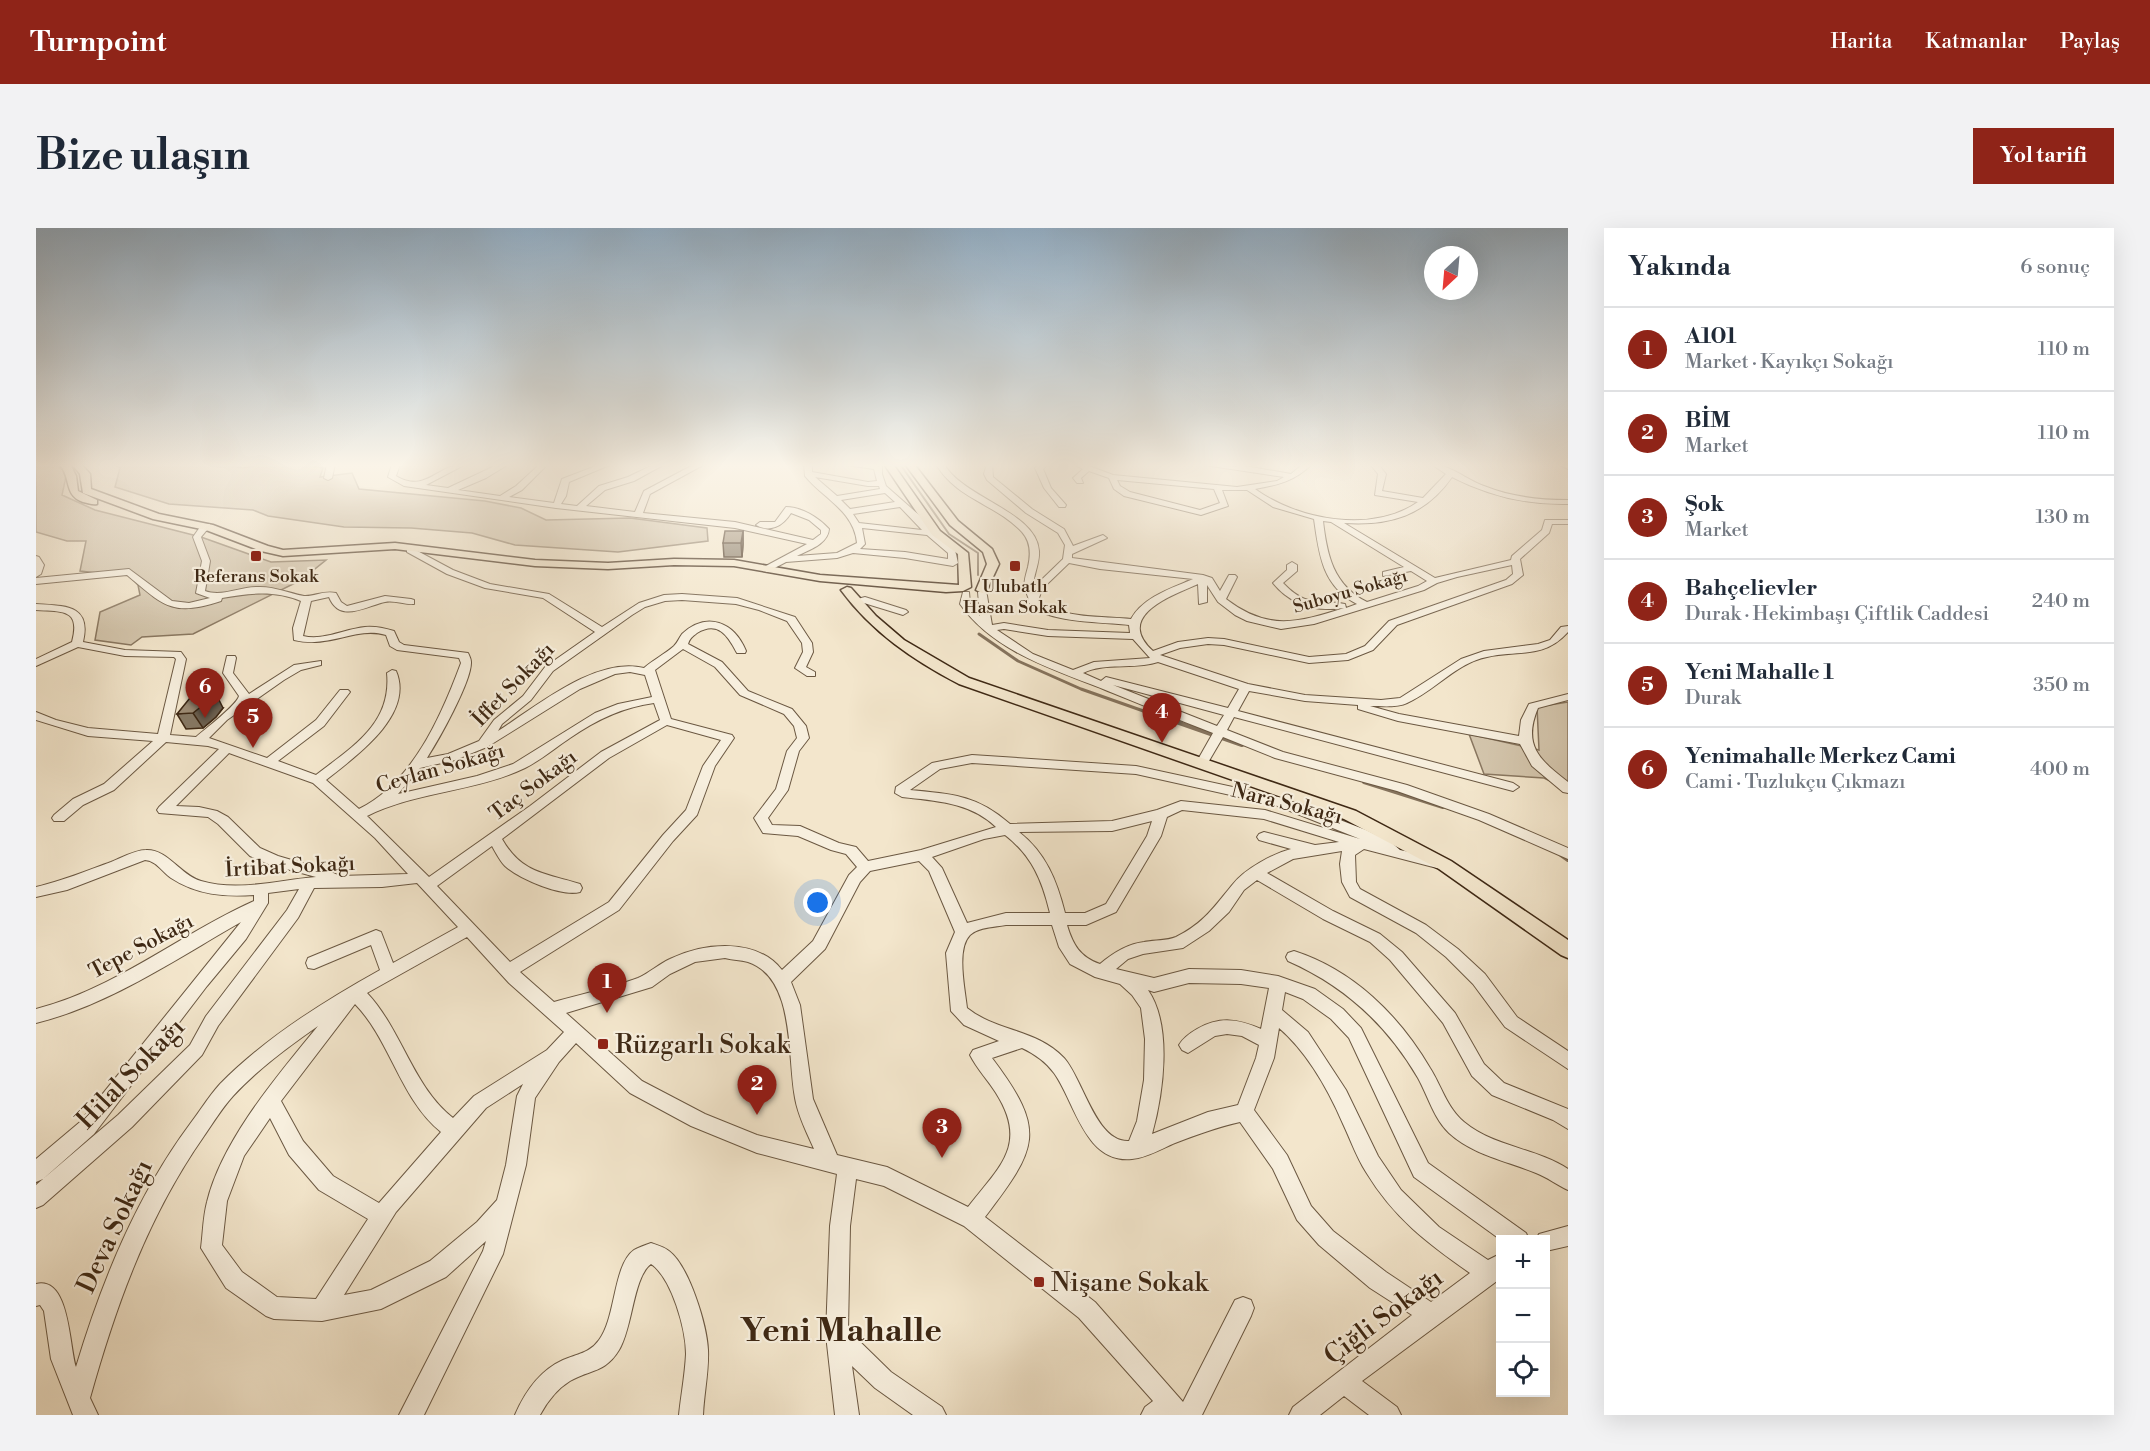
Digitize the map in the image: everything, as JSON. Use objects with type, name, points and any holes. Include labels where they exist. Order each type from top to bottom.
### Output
[{"type":"main road","points":[[158,519],[206,528],[260,553],[281,556],[308,557],[370,550],[410,550],[530,566],[594,569],[700,563]]},
{"type":"main road","points":[[168,519],[206,528],[264,549],[284,553],[396,546],[535,564],[617,566],[734,563],[772,567],[864,585],[964,591],[978,596],[983,591],[993,564],[988,551],[951,519]]},
{"type":"main road","points":[[927,519],[936,533],[963,553],[964,591]]},
{"type":"main road","points":[[772,567],[851,595]]},
{"type":"main road","points":[[820,578],[851,595],[893,638],[926,662],[964,681],[1350,815],[1445,865],[1568,950]]},
{"type":"main road","points":[[851,595],[864,585]]},
{"type":"street","points":[[681,519],[735,525],[815,543]]},
{"type":"street","points":[[682,519],[774,526],[784,519]]},
{"type":"street","points":[[772,567],[815,543],[825,534],[825,529],[821,524],[812,519]]},
{"type":"street","points":[[853,519],[862,532],[861,544],[854,551]]},
{"type":"street","points":[[772,567],[854,551],[905,555],[953,563],[952,552],[916,519]]},
{"type":"street","points":[[1010,519],[1028,533],[1034,544],[1036,557],[1026,587],[1028,593],[1033,597]]},
{"type":"street","points":[[1042,519],[1061,531],[1069,545],[1068,556]]},
{"type":"street","points":[[1318,519],[1321,545],[1330,573],[1342,589],[1364,604]]},
{"type":"street","points":[[1328,519],[1380,519]]},
{"type":"street","points":[[1332,520],[1434,581]]},
{"type":"street","points":[[1075,673],[1093,666],[1148,662],[1179,645],[1208,641],[1224,642],[1309,660],[1348,657],[1369,648],[1392,623],[1509,582],[1518,575],[1515,558],[1546,531],[1548,522],[1568,522]]},
{"type":"street","points":[[858,525],[929,533]]},
{"type":"street","points":[[206,528],[197,537],[206,561],[201,593],[216,597],[254,590],[281,591],[306,600],[328,594],[333,595],[334,602],[339,607],[349,610],[384,599],[411,602]]},
{"type":"street","points":[[1103,538],[1086,543],[1068,556],[1038,588],[1033,602],[1046,610],[1133,622]]},
{"type":"street","points":[[410,550],[450,572],[488,586],[546,596],[601,631]]},
{"type":"street","points":[[1068,556],[1103,567],[1159,571],[1203,578]]},
{"type":"street","points":[[36,559],[39,565],[36,574]]},
{"type":"street","name":"Suboyu Sokağı","points":[[1203,578],[1211,583],[1221,600],[1251,619],[1281,626],[1310,622],[1421,588],[1434,581],[1514,562]]},
{"type":"street","points":[[1292,566],[1292,571],[1278,583],[1298,601],[1308,606],[1322,607],[1364,604]]},
{"type":"street","points":[[1386,574],[1411,568]]},
{"type":"street","points":[[36,581],[129,572],[170,605],[185,608],[231,594]]},
{"type":"street","points":[[1221,600],[1232,577]]},
{"type":"street","points":[[1202,602],[1203,578]]},
{"type":"street","points":[[1203,578],[1143,608],[1132,626],[1146,652],[1154,657],[1246,687],[1305,698],[1381,703],[1403,701],[1465,661],[1484,654],[1540,647],[1554,642],[1565,629],[1568,629]]},
{"type":"street","points":[[964,591],[965,604],[988,629],[1029,656],[1061,670],[1217,735],[1279,755],[1402,788],[1484,817],[1568,854]]},
{"type":"street","points":[[983,591],[984,613],[988,629]]},
{"type":"street","points":[[851,595],[903,612]]},
{"type":"street","name":"İffet Sokağı","points":[[414,765],[451,757],[483,744],[498,722],[527,698],[549,669],[601,631],[642,605],[664,598],[706,597],[737,601],[791,619],[807,643],[808,652],[800,668],[810,674]]},
{"type":"street","points":[[306,600],[306,609],[297,630],[298,638],[306,641],[317,641],[362,630],[382,629],[390,633],[394,644],[401,648],[464,655],[466,663],[443,720],[414,765],[389,795],[378,804]]},
{"type":"street","points":[[36,607],[66,609],[76,615],[81,628],[77,644]]},
{"type":"street","points":[[509,971],[614,906],[668,837],[692,812],[709,766],[728,738],[666,722],[649,669],[682,645],[685,637],[705,624],[712,624],[729,631],[737,638],[741,651]]},
{"type":"street","points":[[988,629],[1004,626],[1048,633],[1137,636]]},
{"type":"street","points":[[36,663],[77,644],[125,653],[177,654],[181,659],[180,673],[163,738],[109,787],[78,802],[59,818]]},
{"type":"street","points":[[682,645],[714,661],[744,692],[761,702],[783,708],[797,719],[803,738],[792,751],[782,790],[761,818],[768,830],[800,831],[836,848],[851,850],[865,867],[854,879],[819,945],[782,980]]},
{"type":"street","points":[[231,658],[228,673],[245,696],[243,703]]},
{"type":"street","points":[[198,741],[243,703],[298,667],[316,663]]},
{"type":"street","points":[[483,744],[505,733],[556,698],[587,681],[630,669],[649,674]]},
{"type":"street","points":[[1061,670],[1231,712],[1513,787]]},
{"type":"street","points":[[318,780],[370,737],[386,716],[393,695],[392,673]]},
{"type":"street","points":[[1202,763],[1246,687]]},
{"type":"street","points":[[269,762],[320,723],[344,692]]},
{"type":"street","points":[[1568,697],[1533,706],[1527,720],[1525,741],[1536,763],[1568,789]]},
{"type":"street","name":"Ceylan Sokağı","points":[[358,815],[378,804],[513,769],[531,761],[568,733],[609,710],[636,701],[660,699]]},
{"type":"street","points":[[1335,700],[1398,717],[1525,741]]},
{"type":"street","points":[[36,716],[52,723],[88,732],[210,742],[318,780],[358,815],[509,971],[636,1087],[698,1120],[757,1144],[887,1177],[971,1219],[1087,1310],[1172,1412],[1243,1308]]},
{"type":"street","name":"Taç Sokağı","points":[[424,881],[495,838],[605,755],[666,722]]},
{"type":"street","points":[[227,748],[164,810],[200,811],[219,817],[240,841],[256,853],[302,866],[340,882]]},
{"type":"street","points":[[1396,854],[1387,846],[1361,833],[1278,801],[1136,770],[972,759],[936,766],[902,790],[902,793],[945,799],[989,812],[1028,846],[1040,863],[1055,904],[1058,921],[1076,958],[1101,972],[1154,985],[1189,976],[1241,977],[1278,983],[1309,994],[1337,1014],[1355,1033],[1421,1170],[1513,1235]]},
{"type":"street","name":"Nara Sokağı","points":[[865,867],[922,855],[1007,829],[1043,826],[1112,826],[1161,814],[1181,805],[1265,815],[1396,854],[1445,865]]},
{"type":"street","points":[[1161,814],[1154,836],[1111,908],[1086,919],[1058,921],[1006,919],[975,925],[963,932],[954,954],[959,1011],[975,1025],[1039,1046],[1059,1065],[1078,1103],[1106,1145],[1114,1151],[1125,1153],[1208,1121],[1244,1112]]},
{"type":"street","points":[[1264,837],[1316,851]]},
{"type":"street","points":[[495,838],[509,861],[516,866],[554,884],[575,888]]},
{"type":"street","points":[[1101,972],[1122,955],[1142,948],[1177,944],[1203,927],[1224,908],[1239,886],[1256,873],[1290,855],[1362,844]]},
{"type":"street","points":[[1362,844],[1348,853],[1349,882],[1355,893],[1421,928],[1479,979],[1511,1022],[1568,1061]]},
{"type":"street","name":"İrtibat Sokağı","points":[[36,892],[62,886],[144,855],[156,856],[167,869],[193,885],[215,891],[261,897],[309,883],[424,881]]},
{"type":"street","points":[[922,855],[935,868],[963,932]]},
{"type":"street","points":[[1256,873],[1328,915],[1375,938],[1396,956],[1449,1018],[1478,1070],[1498,1089],[1560,1114],[1568,1120]]},
{"type":"street","name":"Hilal Sokağı","points":[[36,1198],[125,1121],[196,1050],[212,1021],[293,914],[309,883]]},
{"type":"street","points":[[36,1172],[87,1128],[201,981],[241,935],[261,897]]},
{"type":"street","name":"Tepe Sokağı","points":[[36,1016],[60,1010],[122,981],[261,897]]},
{"type":"street","name":"Deva Sokağı","points":[[82,1407],[101,1317],[143,1215],[184,1146],[237,1081],[283,1040],[355,992],[469,928]]},
{"type":"street","points":[[314,963],[376,936],[389,973]]},
{"type":"street","points":[[552,1010],[646,982],[657,973],[705,952],[741,953],[770,965],[782,980],[797,1029],[804,1098],[839,1165],[837,1335],[847,1415]]},
{"type":"street","points":[[1294,957],[1321,967],[1352,988],[1382,1017],[1404,1042],[1456,1127],[1489,1149],[1558,1172],[1568,1180]]},
{"type":"street","points":[[1128,980],[1148,1005],[1152,1023],[1153,1068],[1142,1140],[1135,1150]]},
{"type":"street","points":[[1244,1112],[1265,1058],[1278,983]]},
{"type":"street","points":[[355,992],[378,1018],[427,1103],[443,1124],[455,1131]]},
{"type":"street","name":"Deva Sokağı","points":[[355,992],[271,1101],[237,1150],[216,1201],[211,1248],[234,1280],[274,1308],[322,1310],[373,1301],[438,1269],[484,1229],[506,1205]]},
{"type":"street","points":[[1273,1013],[1302,1037],[1340,1096],[1371,1163],[1394,1197],[1432,1234],[1495,1268]]},
{"type":"street","points":[[1188,1045],[1207,1030],[1232,1026],[1246,1029],[1268,1041]]},
{"type":"street","points":[[411,1415],[493,1254],[516,1166],[525,1096],[553,1056],[575,1032]]},
{"type":"street","points":[[971,1219],[1019,1151],[1020,1128],[1012,1101],[979,1055],[1024,1040]]},
{"type":"street","points":[[322,1310],[389,1205],[480,1102],[553,1056]]},
{"type":"street","points":[[271,1101],[296,1148],[326,1183],[382,1216]]},
{"type":"street","points":[[1244,1112],[1280,1162],[1305,1213],[1326,1238],[1378,1280],[1431,1315]]},
{"type":"street","points":[[1550,1239],[1568,1236]]},
{"type":"street","points":[[527,1415],[543,1388],[569,1370],[591,1363],[604,1353],[614,1339],[623,1316],[633,1268],[643,1255],[652,1253],[660,1256],[668,1266],[689,1309],[698,1349],[691,1415]]},
{"type":"street","name":"Çiğli Sokağı","points":[[1301,1415],[1495,1268]]},
{"type":"street","points":[[36,1295],[44,1293],[57,1313],[59,1346],[69,1382],[82,1407]]},
{"type":"street","points":[[837,1335],[883,1380],[934,1415]]},
{"type":"street","points":[[1343,1381],[1389,1415]]},
{"type":"shaded area","points":[[36,519],[132,519],[201,537],[271,562],[326,560],[301,580],[193,634],[142,637],[131,645],[95,640],[100,612],[140,595],[138,585],[127,573],[106,574],[80,571],[86,541],[67,541],[36,532]]},
{"type":"shaded area","points":[[291,519],[641,519],[707,528],[708,541],[618,552],[515,545],[472,533],[411,528],[344,527]]},
{"type":"shaded area","points":[[1568,702],[1568,790],[1544,778],[1484,774],[1469,734],[1539,750],[1537,707]]},
{"type":"building","points":[[725,531],[743,531],[741,543],[723,543]]},
{"type":"building","points":[[215,692],[193,713],[177,714],[194,693]]},
{"type":"waterway","points":[[939,519],[949,534],[978,553],[978,575]]},
{"type":"waterway","points":[[979,634],[1018,661],[1081,689],[1169,720]]},
{"type":"waterway","points":[[1165,718],[1242,745]]},
{"type":"waterway","points":[[1364,782],[1443,807]]},
{"type":"waterway","points":[[1561,855],[1568,860]]},
{"type":"place","name":"Referans Sokak","points":[[256,556]]},
{"type":"place","name":"Ulubatlı Hasan Sokak","points":[[1015,566]]},
{"type":"place","name":"Yenimahalle Merkez Cami","points":[[205,718]]},
{"type":"place","name":"Bahçelievler","points":[[1162,743]]},
{"type":"place","name":"Yeni Mahalle 1","points":[[253,748]]},
{"type":"place","name":"A101","points":[[607,1013]]},
{"type":"place","name":"Rüzgarlı Sokak","points":[[603,1044]]},
{"type":"place","name":"BİM","points":[[757,1115]]},
{"type":"place","name":"Şok","points":[[942,1158]]},
{"type":"place","name":"Nişane Sokak","points":[[1039,1282]]},
{"type":"district","name":"Yeni Mahalle","points":[[841,1329]]}]
